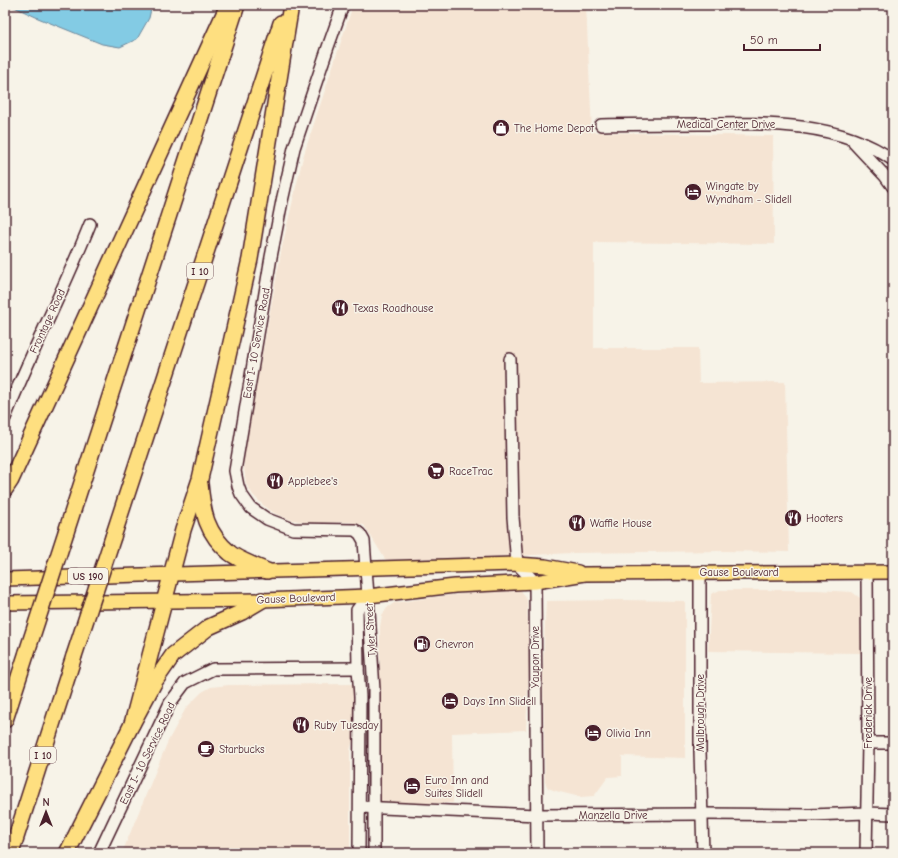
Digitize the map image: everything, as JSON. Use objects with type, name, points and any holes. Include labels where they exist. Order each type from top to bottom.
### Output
[{"type":"highway","points":[[5,501],[8,484],[228,5]]},
{"type":"highway","points":[[5,720],[237,5]]},
{"type":"highway","name":"I 10","points":[[11,853],[286,5]]},
{"type":"highway","points":[[132,724],[183,530],[200,479],[250,259],[291,5]]},
{"type":"highway","points":[[200,479],[205,517],[210,532],[231,553],[267,571]]},
{"type":"highway","points":[[67,853],[155,681],[173,655],[209,627],[242,612],[262,600]]},
{"type":"main road","name":"Gause Boulevard","points":[[5,579],[366,567],[517,564],[544,566],[586,574]]},
{"type":"main road","name":"Gause Boulevard","points":[[5,603],[262,600],[368,596],[455,586],[535,582],[586,574],[700,572],[893,572]]},
{"type":"street","name":"East I- 10 Service Road","points":[[343,5],[294,148],[271,257],[236,471],[238,486],[241,494],[251,508],[267,519],[293,529],[356,530],[364,541],[368,596]]},
{"type":"street","name":"Medical Center Drive","points":[[601,125],[768,123],[820,129],[850,138],[893,160]]},
{"type":"street","points":[[850,138],[885,176],[893,187]]},
{"type":"street","name":"Frontage Road","points":[[5,418],[22,374],[75,263],[90,224]]},
{"type":"street","points":[[510,359],[513,517],[517,564],[535,582]]},
{"type":"street","name":"Malbrough Drive","points":[[700,572],[700,751],[703,853]]},
{"type":"street","name":"Frederick Drive","points":[[866,853],[868,743],[867,573]]},
{"type":"street","name":"Yaupon Drive","points":[[535,582],[537,853]]},
{"type":"street","name":"Tyler Street","points":[[360,853],[360,697],[357,610],[368,596]]},
{"type":"street","name":"Tyler Street","points":[[368,596],[374,690],[374,853]]},
{"type":"street","name":"East I- 10 Service Road","points":[[99,853],[170,703],[185,683],[213,669],[358,668]]},
{"type":"street","points":[[868,743],[893,743]]},
{"type":"street","name":"Manzella Drive","points":[[360,807],[537,815],[893,814]]},
{"type":"shaded area","points":[[353,5],[586,5],[592,132],[773,136],[774,244],[594,242],[594,348],[698,348],[699,383],[785,382],[789,552],[722,551],[572,553],[397,562],[385,559],[364,525],[349,522],[309,523],[288,519],[274,513],[253,495],[246,484],[243,458],[282,247],[303,157]]},
{"type":"shaded area","points":[[519,587],[527,600],[529,664],[526,730],[452,733],[453,803],[379,803],[380,627],[382,615],[387,608],[394,603]]},
{"type":"shaded area","points":[[720,590],[817,590],[852,592],[860,598],[861,653],[708,651],[711,594]]},
{"type":"shaded area","points":[[546,601],[685,601],[685,758],[622,756],[622,776],[608,777],[594,796],[580,797],[556,791],[548,788],[545,782],[543,668]]},
{"type":"shaded area","points":[[354,684],[355,732],[350,750],[350,853],[122,853],[168,741],[186,708],[202,692],[211,687],[229,685]]},
{"type":"water","points":[[10,5],[152,5],[149,18],[137,39],[120,47],[102,44]]},
{"type":"place","name":"The Home Depot","points":[[501,128]]},
{"type":"place","name":"Wingate by Wyndham - Slidell","points":[[693,192]]},
{"type":"place","name":"Texas Roadhouse","points":[[340,308]]},
{"type":"place","name":"RaceTrac","points":[[436,471]]},
{"type":"place","name":"Applebee's","points":[[275,481]]},
{"type":"place","name":"Hooters","points":[[793,518]]},
{"type":"place","name":"Waffle House","points":[[577,523]]},
{"type":"place","name":"Chevron","points":[[422,644]]},
{"type":"place","name":"Days Inn Slidell","points":[[450,701]]},
{"type":"place","name":"Ruby Tuesday","points":[[301,725]]},
{"type":"place","name":"Olivia Inn","points":[[593,733]]},
{"type":"place","name":"Starbucks","points":[[206,749]]},
{"type":"place","name":"Euro Inn and Suites Slidell","points":[[412,786]]}]
